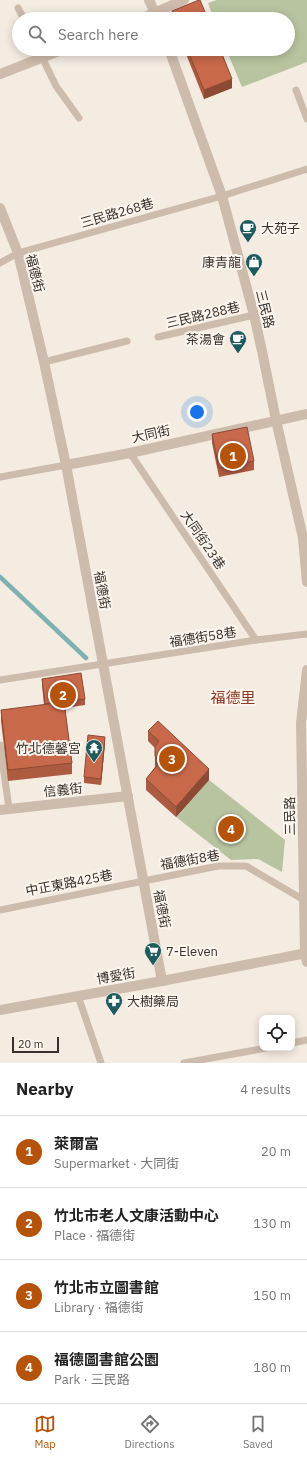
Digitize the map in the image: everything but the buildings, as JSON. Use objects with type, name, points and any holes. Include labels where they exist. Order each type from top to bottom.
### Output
[{"type":"street","points":[[150,0],[155,12]]},
{"type":"street","points":[[164,12],[184,0]]},
{"type":"street","points":[[0,74],[34,56]]},
{"type":"street","name":"三民路","points":[[172,56],[222,196],[254,316],[276,420],[304,538],[307,582]]},
{"type":"street","name":"福德街","points":[[0,208],[18,253],[44,362],[66,465],[162,981]]},
{"type":"street","name":"大同街","points":[[66,465],[307,414]]},
{"type":"street","name":"三民路","points":[[306,956],[301,723],[307,670]]},
{"type":"street","name":"信義街","points":[[5,809],[128,796]]},
{"type":"street","name":"博愛街","points":[[0,1010],[306,956]]},
{"type":"lane","points":[[18,8],[20,12]]},
{"type":"lane","points":[[41,56],[56,86],[79,118]]},
{"type":"lane","points":[[296,90],[307,119]]},
{"type":"lane","name":"三民路268巷","points":[[0,263],[18,253],[222,196],[307,169]]},
{"type":"lane","name":"三民路288巷","points":[[158,337],[254,316]]},
{"type":"lane","points":[[44,362],[127,341]]},
{"type":"lane","name":"大同街23巷","points":[[130,452],[256,640]]},
{"type":"lane","name":"大同街","points":[[0,477],[66,465]]},
{"type":"lane","name":"福德街58巷","points":[[0,680],[256,640],[307,634]]},
{"type":"lane","points":[[0,745],[5,809]]},
{"type":"lane","name":"福德街8巷","points":[[143,881],[218,866],[246,866],[304,900]]},
{"type":"lane","name":"中正東路425巷","points":[[0,910],[143,881]]},
{"type":"lane","points":[[78,996],[101,1063]]},
{"type":"lane","points":[[295,1042],[307,1040]]},
{"type":"lane","points":[[184,1063],[259,1049]]},
{"type":"green space","points":[[217,0],[307,0],[307,62],[242,87],[229,56],[295,56],[295,12],[211,12],[208,3]]},
{"type":"green space","points":[[209,780],[285,840],[282,872],[258,859],[231,860],[176,817]]},
{"type":"waterway","points":[[0,577],[86,658]]},
{"type":"place","name":"大苑子","points":[[248,243]]},
{"type":"place","name":"康青龍","points":[[254,277]]},
{"type":"place","name":"茶湯會","points":[[238,354]]},
{"type":"place","name":"萊爾富","points":[[233,456]]},
{"type":"place","name":"竹北市老人文康活動中心","points":[[63,695]]},
{"type":"place","name":"竹北市立圖書館","points":[[172,759]]},
{"type":"place","name":"竹北德馨宮","points":[[94,763]]},
{"type":"place","name":"福德圖書館公園","points":[[231,829]]},
{"type":"place","name":"7-Eleven","points":[[153,966]]},
{"type":"place","name":"大樹藥局","points":[[114,1016]]},
{"type":"district","name":"福德里","points":[[233,697]]}]
